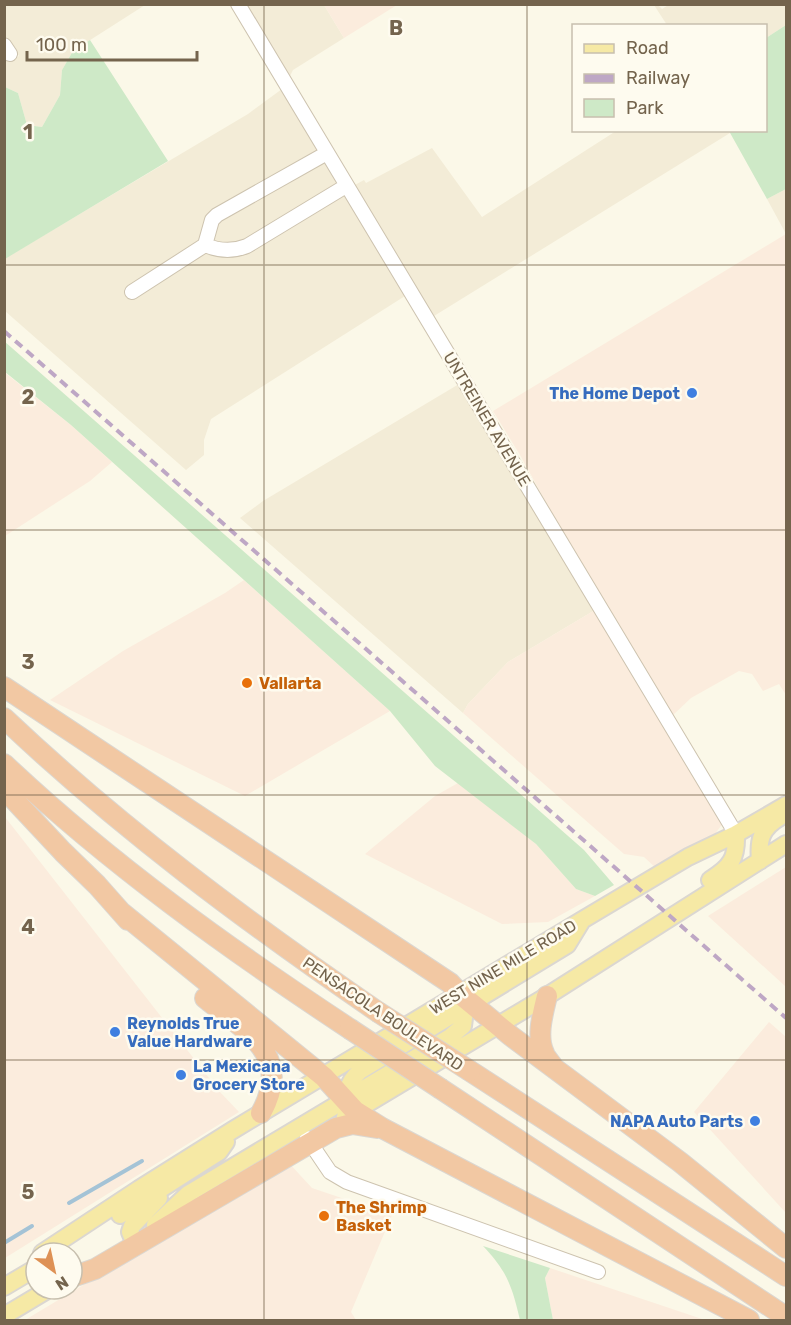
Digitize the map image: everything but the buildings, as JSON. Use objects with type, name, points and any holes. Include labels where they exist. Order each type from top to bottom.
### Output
[{"type":"highway","points":[[4,687],[450,982],[465,1001],[680,1162],[786,1248]]},
{"type":"highway","name":"PENSACOLA BOULEVARD","points":[[4,718],[91,796],[166,858],[270,937],[378,1011],[786,1276]]},
{"type":"highway","name":"PENSACOLA BOULEVARD","points":[[4,764],[64,818],[140,879],[266,973],[786,1317]]},
{"type":"highway","points":[[4,789],[121,912],[156,956],[262,1046],[272,1065],[273,1078],[267,1103],[261,1113]]},
{"type":"highway","points":[[121,912],[324,1077],[350,1103],[382,1128],[749,1320]]},
{"type":"highway","points":[[547,996],[541,1020],[543,1053],[558,1072]]},
{"type":"highway","points":[[84,1272],[95,1269],[309,1140],[336,1128],[352,1124],[382,1128]]},
{"type":"main road","name":"WEST NINE MILE ROAD","points":[[60,1241],[138,1189],[261,1113],[567,945],[584,919],[688,857],[736,834],[786,805]]},
{"type":"main road","points":[[760,861],[759,844],[762,835],[775,820],[786,814]]},
{"type":"main road","points":[[680,910],[689,894],[723,872],[732,860],[737,849],[736,834]]},
{"type":"main road","points":[[155,1225],[188,1194],[350,1103],[498,1025],[672,918],[680,910],[786,844]]},
{"type":"main road","points":[[350,1103],[348,1093],[350,1082],[360,1071],[465,1001]]},
{"type":"main road","points":[[84,1269],[155,1225],[309,1140],[350,1103]]},
{"type":"main road","points":[[78,1241],[219,1152],[232,1131]]},
{"type":"main road","points":[[133,1239],[130,1232],[132,1226],[181,1177]]},
{"type":"main road","points":[[4,1276],[24,1264]]},
{"type":"main road","points":[[4,1287],[24,1275]]},
{"type":"main road","points":[[4,1316],[30,1301]]},
{"type":"main road","points":[[14,1320],[25,1304]]},
{"type":"street","name":"UNTREINER AVENUE","points":[[238,4],[736,834]]},
{"type":"street","points":[[132,292],[205,245],[212,220],[217,216],[327,153]]},
{"type":"street","points":[[205,245],[222,251],[247,246],[346,186]]},
{"type":"street","points":[[309,1140],[330,1172],[347,1182],[598,1272]]},
{"type":"shaded area","points":[[670,4],[786,5],[786,25],[767,37],[767,24],[666,24],[654,5],[662,9]]},
{"type":"shaded area","points":[[5,5],[145,5],[73,51],[62,70],[60,95],[42,127],[27,125],[18,93],[5,87],[4,55],[9,62],[19,56],[5,35]]},
{"type":"shaded area","points":[[244,5],[324,5],[344,38],[293,70],[289,78]]},
{"type":"shaded area","points":[[324,5],[397,5],[344,38]]},
{"type":"shaded area","points":[[282,89],[318,150],[213,210],[206,218],[199,241],[124,290],[131,300],[206,252],[224,257],[240,256],[250,252],[345,195],[405,296],[211,419],[204,440],[204,455],[186,470],[5,311],[4,259],[248,114]]},
{"type":"shaded area","points":[[614,132],[730,132],[434,316],[390,249],[353,186],[364,180],[366,183],[432,148],[482,217]]},
{"type":"shaded area","points":[[325,161],[338,183],[244,240],[222,244],[215,243],[212,239],[221,221]]},
{"type":"shaded area","points":[[786,189],[786,234],[767,199]]},
{"type":"shaded area","points":[[786,234],[786,695],[779,684],[763,691],[752,674],[739,671],[691,698],[672,716],[576,557],[493,411]]},
{"type":"shaded area","points":[[4,372],[71,425],[112,462],[90,481],[5,536]]},
{"type":"shaded area","points":[[459,384],[595,610],[508,662],[468,704],[463,713],[240,518],[263,501]]},
{"type":"shaded area","points":[[244,580],[390,711],[245,796],[50,700],[123,651]]},
{"type":"shaded area","points":[[595,610],[723,823],[715,834],[657,869],[644,857],[624,854],[463,713],[468,704],[508,662]]},
{"type":"shaded area","points":[[458,783],[536,844],[576,889],[595,896],[548,922],[502,924],[365,854],[435,796]]},
{"type":"shaded area","points":[[5,817],[220,1092],[239,1112],[32,1241],[24,1241],[24,1246],[5,1258]]},
{"type":"shaded area","points":[[786,867],[786,985],[785,986],[708,916]]},
{"type":"shaded area","points":[[769,1022],[786,1037],[786,1213],[694,1112]]},
{"type":"shaded area","points":[[288,1162],[312,1188],[392,1215],[351,1312],[356,1320],[25,1320],[57,1301],[84,1301],[84,1285]]},
{"type":"shaded area","points":[[550,1268],[705,1320],[553,1320],[545,1278]]},
{"type":"green space","points":[[786,25],[786,189],[767,199],[730,132],[767,132],[767,37]]},
{"type":"green space","points":[[90,40],[168,161],[5,259],[5,87],[18,93],[27,125],[42,127],[60,95],[62,70],[73,51]]},
{"type":"green space","points":[[4,341],[584,850],[614,885],[595,896],[576,889],[536,844],[435,766],[390,711],[71,425],[5,372]]},
{"type":"green space","points":[[483,1246],[550,1268],[545,1278],[553,1320],[520,1320],[508,1280],[498,1263]]},
{"type":"waterway","points":[[69,1203],[142,1161]]},
{"type":"waterway","points":[[4,1243],[32,1226]]},
{"type":"railway","points":[[4,331],[786,1018]]},
{"type":"place","name":"The Home Depot","points":[[692,393]]},
{"type":"place","name":"Vallarta","points":[[247,683]]},
{"type":"place","name":"Reynolds True Value Hardware","points":[[115,1032]]},
{"type":"place","name":"La Mexicana Grocery Store","points":[[181,1075]]},
{"type":"place","name":"NAPA Auto Parts","points":[[755,1121]]},
{"type":"place","name":"The Shrimp Basket","points":[[324,1216]]}]
